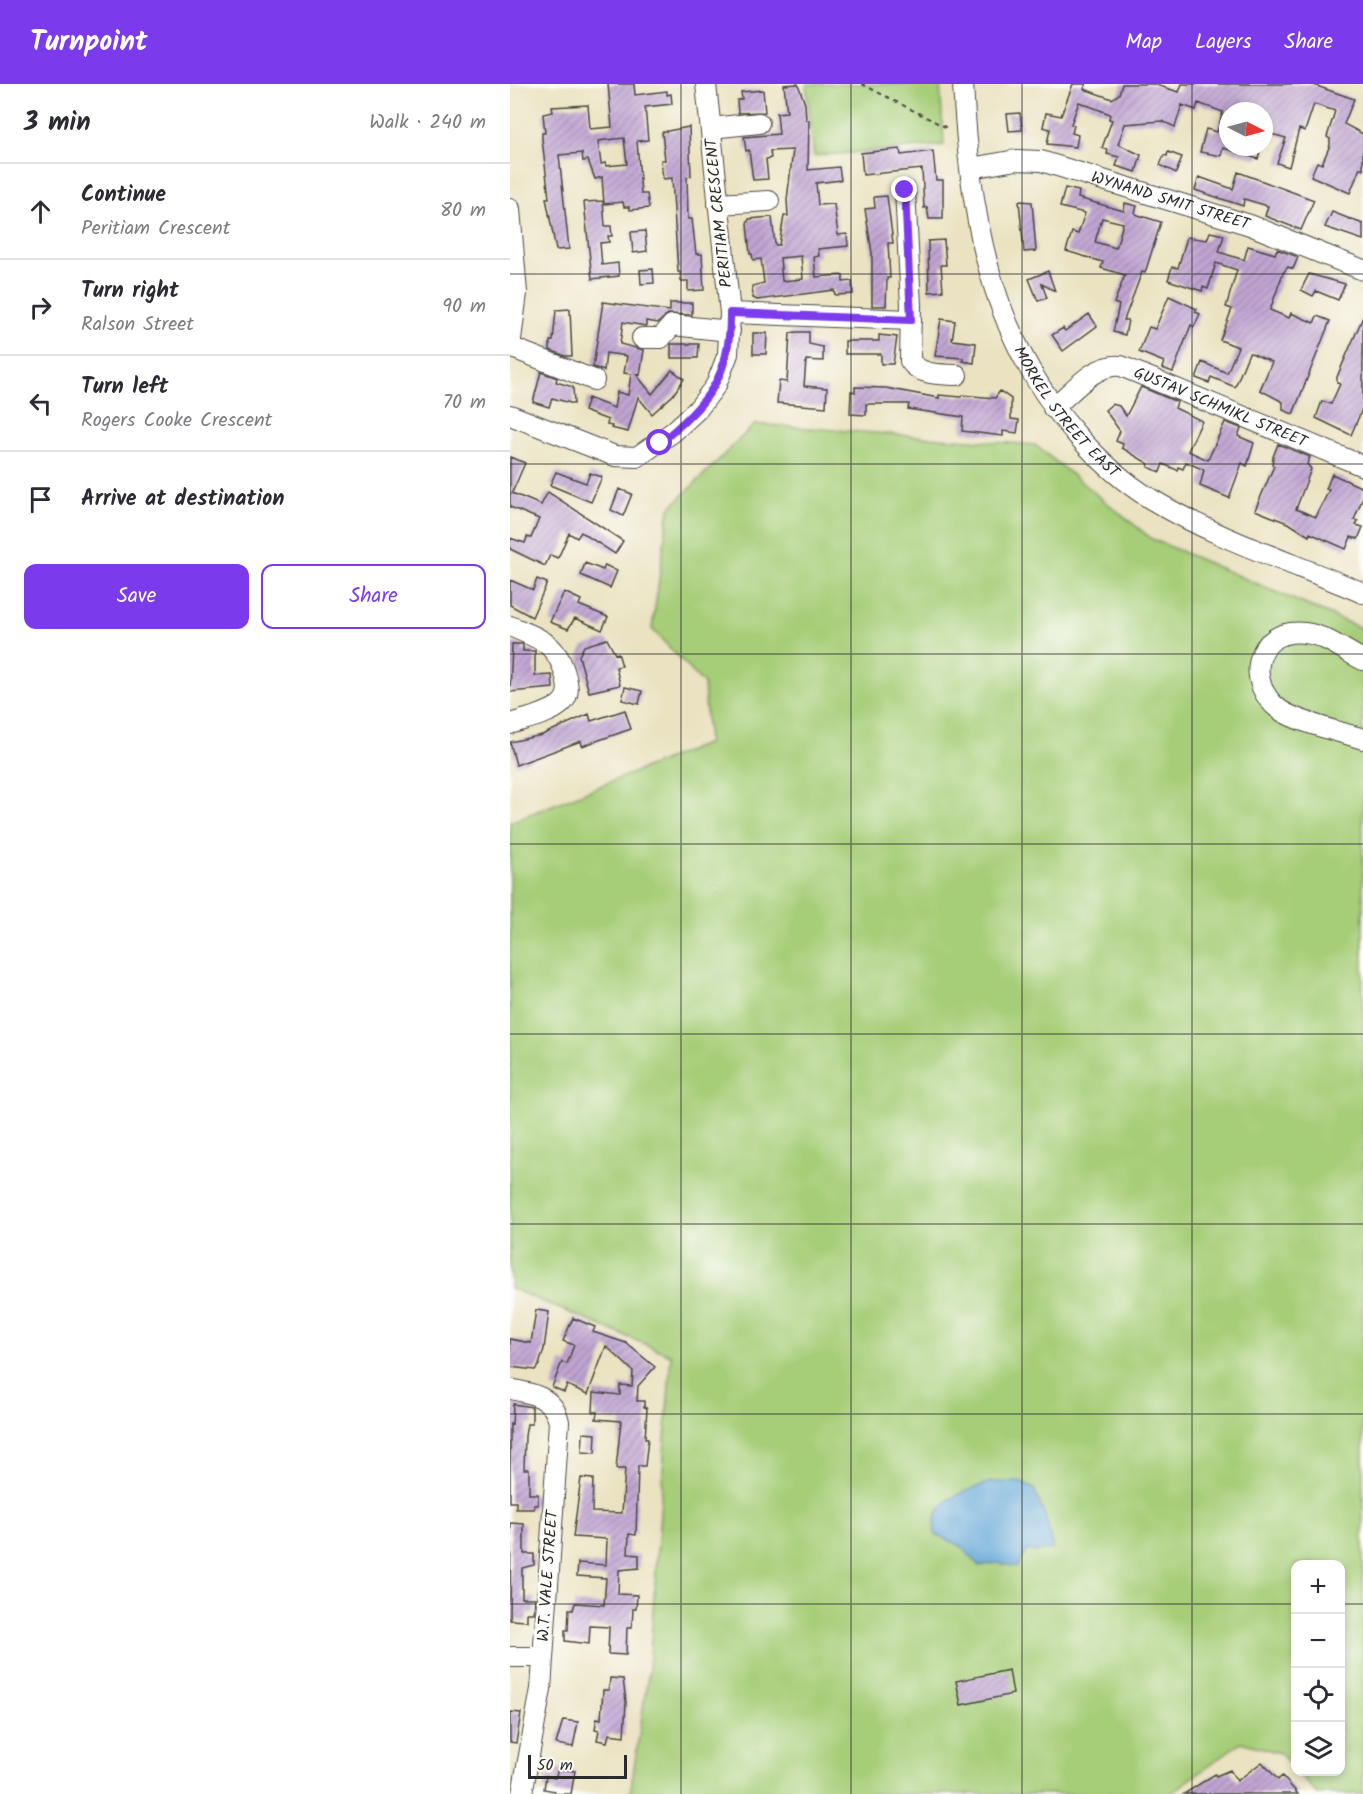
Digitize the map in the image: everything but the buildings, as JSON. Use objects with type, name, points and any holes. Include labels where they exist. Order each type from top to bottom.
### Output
[{"type":"street","name":"PERITIAM CRESCENT","points":[[510,415],[615,456],[637,457],[660,443],[708,396],[725,365],[730,322],[706,84]]},
{"type":"street","name":"MORKEL STREET EAST","points":[[963,84],[967,138],[986,263],[999,305],[1019,354],[1053,408],[1094,454],[1149,498],[1210,529],[1363,592]]},
{"type":"street","points":[[711,128],[759,123]]},
{"type":"street","name":"WYNAND SMIT STREET","points":[[971,168],[1016,160],[1041,161],[1250,225],[1363,270]]},
{"type":"street","points":[[905,190],[911,320],[910,361],[927,373],[957,375]]},
{"type":"street","points":[[718,204],[769,201]]},
{"type":"street","points":[[510,209],[517,293],[510,347],[594,380]]},
{"type":"street","points":[[642,338],[661,338],[672,325],[911,320]]},
{"type":"street","name":"GUSTAV SCHMIKL STREET","points":[[1053,408],[1098,371],[1110,365],[1121,366],[1363,466]]},
{"type":"street","points":[[510,626],[554,648],[561,660],[568,690],[560,705],[510,724]]},
{"type":"street","points":[[1363,659],[1317,636],[1288,634],[1266,644],[1259,655],[1259,668],[1266,693],[1281,710],[1363,739]]},
{"type":"street","name":"W.T. VALE STREET","points":[[510,1389],[536,1395],[549,1402],[555,1407],[558,1422],[539,1702],[522,1794]]},
{"type":"street","points":[[510,1657],[542,1658]]},
{"type":"path","points":[[862,84],[967,138]]},
{"type":"green space","points":[[806,84],[940,84],[944,145],[814,156]]},
{"type":"green space","points":[[755,424],[1035,445],[1152,539],[1363,629],[1363,1794],[1317,1794],[1301,1776],[1345,1776],[1345,1560],[1291,1560],[1291,1765],[1280,1753],[1241,1742],[1170,1794],[630,1794],[649,1670],[671,1355],[510,1288],[510,822],[708,743],[704,684],[652,629],[669,509]]},
{"type":"water","points":[[991,1482],[1020,1482],[1034,1489],[1046,1519],[1053,1549],[1037,1552],[1027,1550],[1017,1567],[998,1563],[979,1566],[961,1546],[935,1534],[937,1513],[943,1505],[960,1493]]},
{"type":"route","points":[[660,443],[698,409],[721,376],[728,354],[730,313],[911,320],[905,190]]}]
